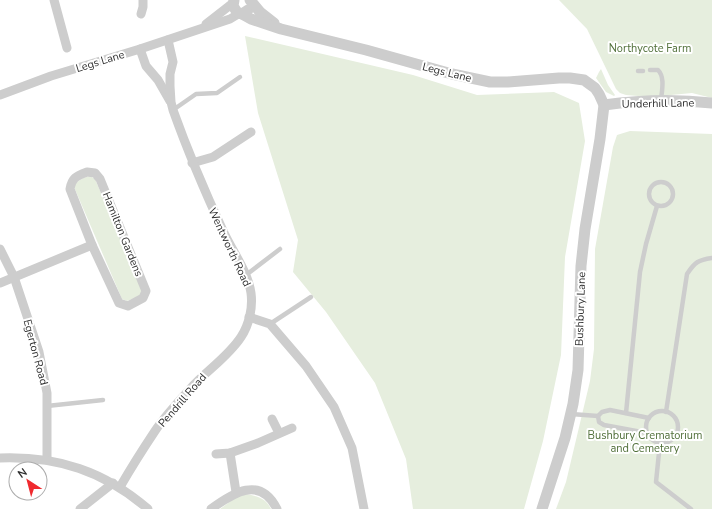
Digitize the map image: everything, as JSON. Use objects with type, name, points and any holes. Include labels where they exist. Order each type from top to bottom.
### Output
[{"type":"street","points":[[54,0],[68,36],[67,48]]},
{"type":"street","points":[[234,2],[234,10],[241,14],[250,9],[250,0]]},
{"type":"street","name":"Legs Lane","points":[[250,0],[260,12],[281,29]]},
{"type":"street","points":[[141,14],[146,2]]},
{"type":"street","name":"Legs Lane","points":[[200,29],[234,2]]},
{"type":"street","name":"Legs Lane","points":[[0,95],[51,76],[168,40],[241,14],[281,29],[366,50],[452,74],[490,82],[559,78],[584,80],[595,88],[604,105]]},
{"type":"street","name":"Wentworth Road","points":[[168,40],[173,62],[170,74],[172,106]]},
{"type":"street","name":"Wentworth Road","points":[[140,49],[146,66],[158,80],[172,106],[192,163],[226,237],[246,275],[251,294],[249,317]]},
{"type":"street","name":"Underhill Lane","points":[[604,105],[621,102],[661,101],[712,103]]},
{"type":"street","name":"Bushbury Lane","points":[[542,509],[565,438],[571,414],[578,370],[581,266],[585,229],[604,105]]},
{"type":"street","points":[[192,163],[213,157],[251,132]]},
{"type":"street","name":"Hamilton Gardens","points":[[86,172],[94,173],[100,179],[146,291],[143,298],[137,303],[128,306],[119,303],[92,245],[70,189],[71,181],[78,175],[86,172]]},
{"type":"street","points":[[0,283],[92,245]]},
{"type":"street","name":"Egerton Road","points":[[0,249],[14,277],[39,352],[47,393],[47,460]]},
{"type":"street","points":[[249,317],[270,324],[306,366],[334,407],[352,448],[364,509]]},
{"type":"street","name":"Pendrill Road","points":[[80,509],[116,485],[156,430],[191,388],[236,344],[246,327],[249,317]]},
{"type":"street","points":[[272,419],[279,433]]},
{"type":"street","points":[[216,454],[230,453],[292,428]]},
{"type":"street","points":[[230,453],[236,492]]},
{"type":"street","points":[[0,458],[47,460],[78,467],[116,485],[148,509]]},
{"type":"street","points":[[211,509],[236,492],[249,489],[261,492],[272,500],[276,509]]},
{"type":"lane","points":[[650,70],[658,70],[661,75],[661,101]]},
{"type":"lane","points":[[172,106],[196,94],[217,93],[240,77]]},
{"type":"lane","points":[[659,182],[667,183],[672,189],[672,201],[666,206],[657,206],[650,198],[650,190],[659,182]]},
{"type":"lane","points":[[626,413],[640,272],[657,206]]},
{"type":"lane","points":[[246,275],[280,249]]},
{"type":"lane","points":[[666,412],[687,274],[693,266],[702,259],[712,258]]},
{"type":"lane","points":[[270,324],[311,297]]},
{"type":"lane","points":[[47,406],[103,400]]},
{"type":"lane","points":[[571,414],[598,416],[602,412],[610,410],[649,418]]},
{"type":"lane","points":[[598,416],[599,422],[604,425],[647,433],[652,439],[660,443],[670,440],[677,432],[677,422],[670,414],[666,412],[656,412],[647,422],[647,433]]},
{"type":"lane","points":[[660,443],[656,482],[691,509]]},
{"type":"green space","name":"Northycote Farm","points":[[559,0],[712,0],[712,98],[692,93],[650,97],[620,93],[616,89],[587,29]]},
{"type":"green space","points":[[245,36],[413,75],[477,95],[554,92],[579,103],[585,141],[565,257],[561,355],[543,441],[524,509],[413,509],[406,459],[375,383],[326,312],[293,272],[298,240],[258,113]]},
{"type":"green space","points":[[601,69],[608,85],[615,95],[614,96],[606,92],[596,78]]},
{"type":"green space","name":"Bushbury Crematorium and Cemetery","points":[[630,131],[712,134],[712,509],[556,509],[566,482],[590,381],[594,349],[595,249],[613,147],[617,135]]},
{"type":"green space","points":[[90,176],[95,179],[142,289],[140,296],[127,301],[122,299],[74,187],[79,181]]},
{"type":"green space","points":[[246,494],[264,500],[271,509],[220,509],[235,498]]}]
